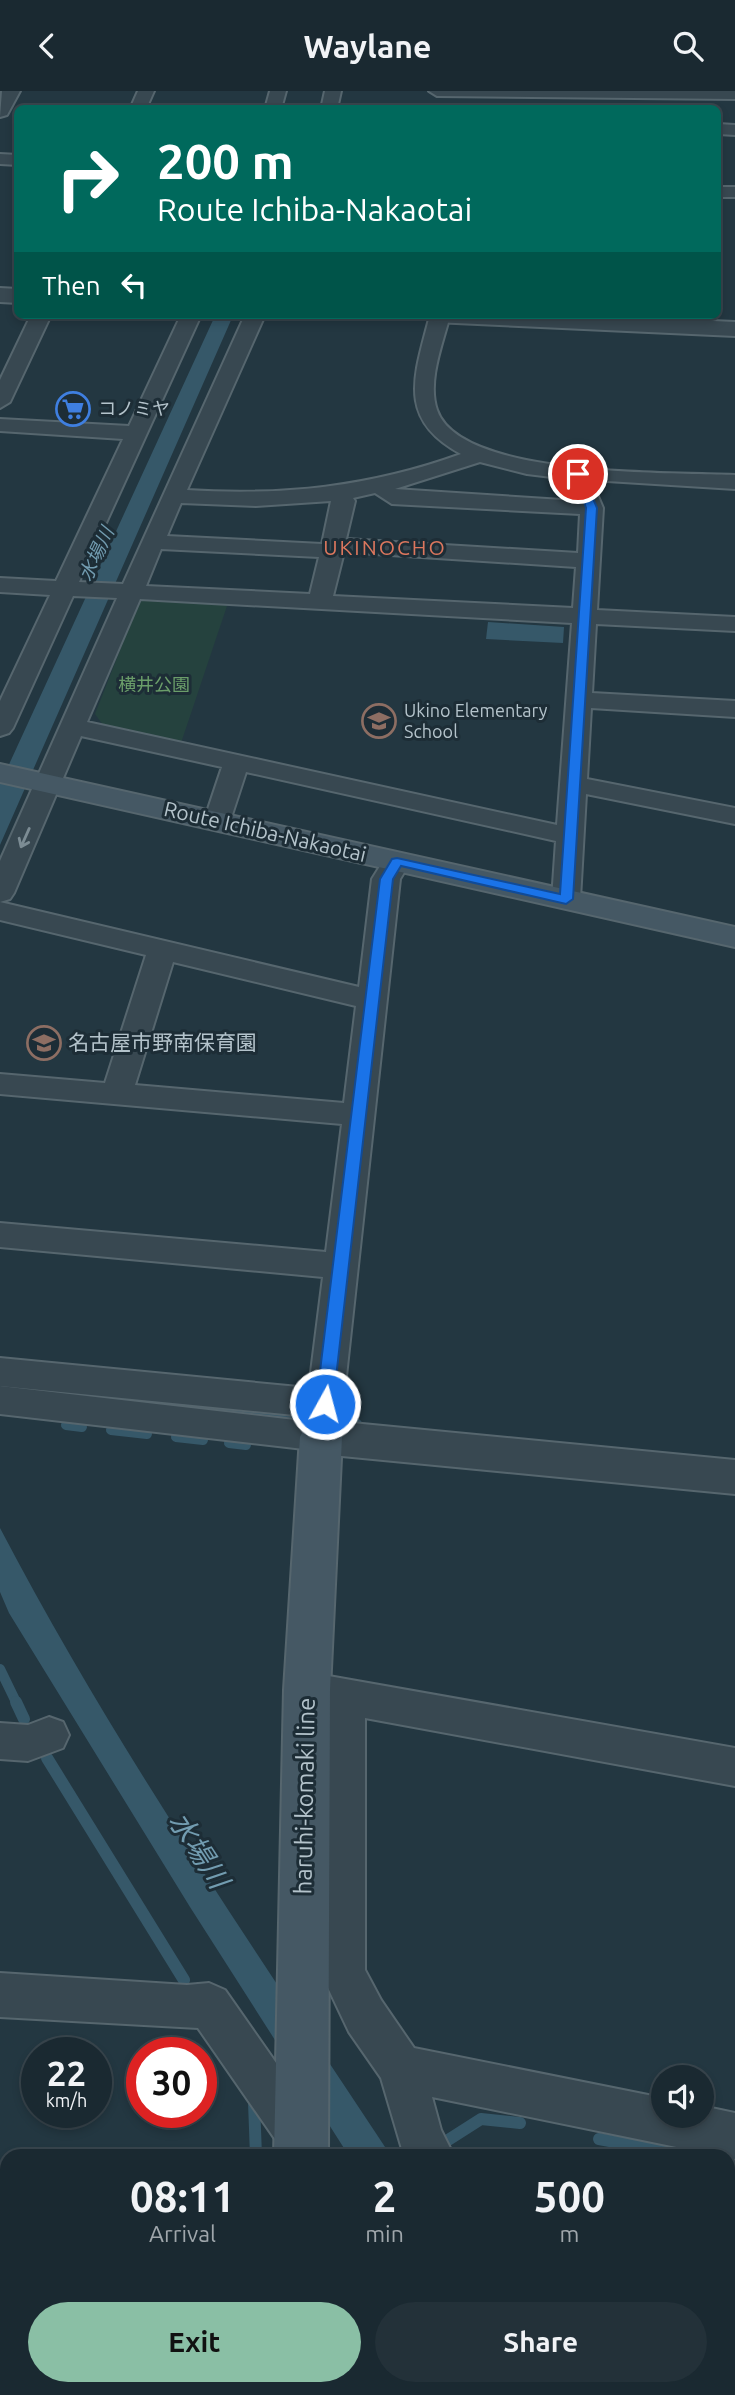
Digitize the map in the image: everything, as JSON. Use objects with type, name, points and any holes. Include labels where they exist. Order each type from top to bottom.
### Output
[{"type":"main road","name":"Route Ichiba-Nakaotai","points":[[0,773],[735,937]]},
{"type":"main road","name":"haruhi-komaki line","points":[[301,2147],[304,1952],[326,1694],[321,1437]]},
{"type":"street","points":[[0,111],[11,91]]},
{"type":"street","points":[[437,91],[602,97],[735,94]]},
{"type":"street","points":[[0,402],[39,319]]},
{"type":"street","points":[[0,728],[70,588],[189,319]]},
{"type":"street","points":[[0,893],[42,782],[75,727],[129,591],[154,542],[253,319]]},
{"type":"street","points":[[439,319],[424,392],[427,416],[445,436],[481,454],[516,466],[578,474],[735,482]]},
{"type":"street","points":[[524,319],[735,329]]},
{"type":"street","points":[[0,425],[137,433]]},
{"type":"street","points":[[174,496],[275,501],[337,495],[380,489],[433,473],[481,454]]},
{"type":"street","points":[[566,899],[592,508],[578,474]]},
{"type":"street","points":[[380,489],[392,497],[592,508]]},
{"type":"street","points":[[320,602],[335,548],[344,501],[337,495]]},
{"type":"street","points":[[154,542],[588,561]]},
{"type":"street","points":[[0,585],[735,624]]},
{"type":"street","points":[[581,700],[735,709]]},
{"type":"street","points":[[75,727],[571,836]]},
{"type":"street","points":[[217,821],[236,763]]},
{"type":"street","points":[[574,784],[735,816]]},
{"type":"street","points":[[0,1372],[325,1404],[387,879],[397,862]]},
{"type":"street","points":[[0,911],[372,1000]]},
{"type":"street","points":[[117,1094],[162,950]]},
{"type":"street","points":[[0,1084],[358,1115]]},
{"type":"street","points":[[0,1235],[341,1266]]},
{"type":"street","points":[[0,1400],[321,1437],[735,1477]]},
{"type":"street","points":[[426,2148],[401,2068],[365,2016],[343,1973],[326,1694],[735,1767]]},
{"type":"street","points":[[0,1741],[28,1743],[50,1735]]},
{"type":"street","points":[[0,1995],[187,2007],[209,2005],[301,2147]]},
{"type":"street","points":[[401,2068],[735,2136]]},
{"type":"green space","name":"横井公園","points":[[151,598],[228,603],[181,743],[103,725],[95,714],[139,602]]},
{"type":"water","points":[[214,319],[232,319],[0,845],[0,784]]},
{"type":"water","points":[[488,622],[564,627],[563,643],[486,639]]},
{"type":"water","points":[[0,1528],[90,1689],[187,1847],[386,2149],[345,2149],[190,1907],[9,1613],[0,1592]]},
{"type":"waterway","points":[[51,1391],[357,1424]]},
{"type":"waterway","points":[[66,1425],[82,1427]]},
{"type":"waterway","points":[[111,1430],[147,1434]]},
{"type":"waterway","points":[[176,1437],[203,1440]]},
{"type":"waterway","points":[[229,1443],[246,1445]]},
{"type":"waterway","points":[[0,1669],[17,1704]]},
{"type":"waterway","points":[[16,1702],[24,1719]]},
{"type":"waterway","points":[[47,1758],[184,1980]]},
{"type":"waterway","points":[[254,2102],[256,2149]]},
{"type":"waterway","points":[[434,2149],[481,2119],[520,2123]]},
{"type":"waterway","points":[[599,2139],[653,2149]]},
{"type":"place","name":"コノミヤ","points":[[73,409]]},
{"type":"place","name":"Ukino Elementary School","points":[[379,721]]},
{"type":"place","name":"名古屋市野南保育園","points":[[44,1043]]},
{"type":"district","name":"UKINOCHO","points":[[385,548]]},
{"type":"route","points":[[325,1404],[387,879],[397,862],[566,899],[592,508],[578,474]]},
{"type":"water label","name":"水場川","points":[[96,554]]},
{"type":"water label","name":"水場川","points":[[199,1850]]}]
